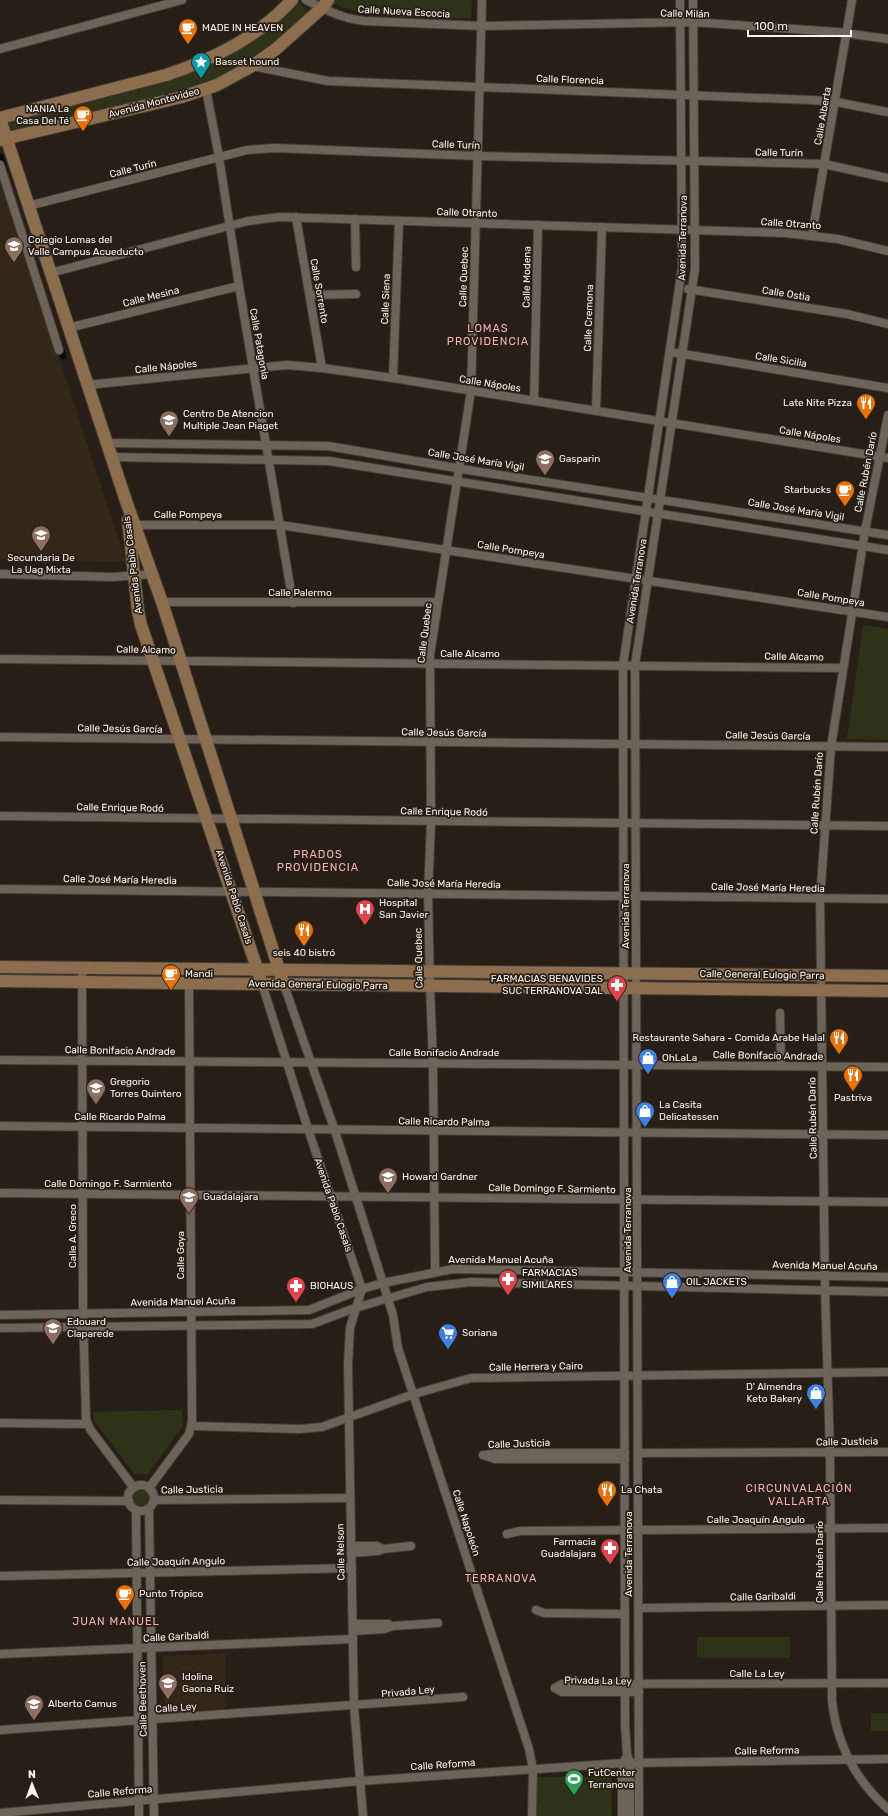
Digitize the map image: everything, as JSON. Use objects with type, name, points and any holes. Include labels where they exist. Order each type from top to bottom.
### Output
[{"type":"street","points":[[0,49],[182,0]]},
{"type":"street","points":[[0,118],[166,75],[191,66],[215,56],[263,28],[292,0]]},
{"type":"street","name":"Calle Nueva Escocia","points":[[306,0],[325,4],[350,20],[482,26]]},
{"type":"street","name":"Calle Quebec","points":[[435,1272],[433,1063],[429,970],[428,894],[431,822],[430,664],[438,602],[471,391],[482,0]]},
{"type":"street","name":"Avenida Terranova","points":[[640,1816],[631,1763],[626,1754],[625,1689],[623,665],[671,352],[682,268],[680,0]]},
{"type":"street","name":"Avenida Terranova","points":[[622,1816],[631,1763],[639,1688],[639,1376],[635,665],[695,269],[692,0]]},
{"type":"street","name":"Calle Alberta","points":[[812,235],[836,102],[852,0]]},
{"type":"street","name":"Avenida Montevideo","points":[[2,141],[182,97],[206,89],[252,66],[292,36],[325,4]]},
{"type":"street","name":"Calle Milán","points":[[482,26],[693,22],[846,33],[888,39]]},
{"type":"street","name":"Calle Florencia","points":[[252,66],[328,81],[836,102],[888,112]]},
{"type":"street","name":"Calle Patagonia","points":[[206,89],[219,157],[268,459],[294,603]]},
{"type":"street","name":"Avenida Pablo Casals","points":[[0,118],[2,141],[28,206],[126,501],[132,524],[162,602],[284,985],[335,1131],[383,1283]]},
{"type":"street","name":"Calle Turín","points":[[28,206],[247,150],[275,148],[478,156],[824,164],[888,178]]},
{"type":"street","points":[[0,165],[59,350]]},
{"type":"street","name":"Calle Otranto","points":[[50,274],[230,226],[262,219],[296,217],[476,224],[694,229],[812,235],[838,239],[888,251]]},
{"type":"street","name":"Calle Sorrento","points":[[296,217],[322,368]]},
{"type":"street","points":[[355,219],[356,267]]},
{"type":"street","name":"Calle Siena","points":[[393,378],[399,221]]},
{"type":"street","name":"Calle Modena","points":[[534,401],[538,225]]},
{"type":"street","name":"Calle Cremona","points":[[596,410],[602,227]]},
{"type":"street","name":"Calle Mesina","points":[[68,328],[239,286]]},
{"type":"street","name":"Calle Ostia","points":[[680,287],[847,314],[888,324]]},
{"type":"street","points":[[310,294],[356,294]]},
{"type":"street","name":"Calle Sicilia","points":[[671,352],[888,388]]},
{"type":"street","name":"Calle Nápoles","points":[[87,385],[287,365],[322,368],[660,420],[888,458]]},
{"type":"street","name":"Calle Rubén Darío","points":[[888,414],[862,546],[831,747],[820,899],[825,1290],[830,1453],[829,1529],[831,1684],[834,1719],[839,1740],[848,1760],[864,1785],[888,1809]]},
{"type":"street","name":"Calle José María Vigil","points":[[107,443],[328,446],[459,468],[888,534]]},
{"type":"street","points":[[111,457],[329,461],[888,550]]},
{"type":"street","name":"Avenida Pablo Casals","points":[[132,524],[134,576],[138,611],[258,969],[330,1196],[362,1289]]},
{"type":"street","name":"Calle Pompeya","points":[[132,524],[280,525],[888,617]]},
{"type":"street","points":[[0,574],[134,576],[152,574]]},
{"type":"street","name":"Calle Palermo","points":[[162,602],[438,602]]},
{"type":"street","name":"Calle Alcamo","points":[[0,659],[843,668]]},
{"type":"street","name":"Calle Jesús García","points":[[0,738],[888,747]]},
{"type":"street","name":"Calle Enrique Rodó","points":[[0,816],[208,820],[888,826]]},
{"type":"street","name":"Calle José María Heredia","points":[[0,889],[888,899]]},
{"type":"street","name":"Avenida General Eulogio Parra","points":[[0,967],[636,973]]},
{"type":"street","name":"Calle A. Greco","points":[[82,968],[83,1326],[85,1412],[87,1424]]},
{"type":"street","name":"Calle General Eulogio Parra","points":[[636,973],[888,976]]},
{"type":"street","name":"Avenida General Eulogio Parra","points":[[0,981],[637,989]]},
{"type":"street","name":"Calle Goya","points":[[190,983],[192,1426]]},
{"type":"street","name":"Calle General Eulogio Parra","points":[[637,989],[888,991]]},
{"type":"street","points":[[780,1013],[781,1066]]},
{"type":"street","name":"Calle Bonifacio Andrade","points":[[0,1060],[888,1067]]},
{"type":"street","name":"Calle Ricardo Palma","points":[[0,1126],[308,1128],[335,1131],[624,1134],[888,1135]]},
{"type":"street","name":"Calle Domingo F. Sarmiento","points":[[0,1193],[888,1202]]},
{"type":"street","name":"Avenida Manuel Acuña","points":[[0,1315],[309,1310],[362,1289],[383,1283],[435,1272],[469,1268],[888,1277]]},
{"type":"street","name":"Calle Napoleón","points":[[383,1283],[393,1315],[398,1348],[529,1749],[533,1769],[532,1816]]},
{"type":"street","points":[[0,1328],[191,1324],[312,1324],[355,1308],[388,1298],[427,1287],[456,1283],[888,1292]]},
{"type":"street","name":"Calle Nelson","points":[[362,1289],[355,1308],[349,1339],[349,1417],[354,1706],[363,1816]]},
{"type":"street","name":"Calle Herrera y Cairo","points":[[192,1426],[310,1428],[349,1417],[414,1394],[471,1378],[888,1372]]},
{"type":"street","points":[[0,1423],[87,1424],[134,1488]]},
{"type":"street","points":[[150,1488],[192,1426]]},
{"type":"street","name":"Calle Justicia","points":[[639,1453],[888,1452]]},
{"type":"street","name":"Calle Justicia","points":[[575,1456],[496,1453],[483,1455],[495,1459],[625,1456]]},
{"type":"street","points":[[142,1486],[150,1488],[154,1494],[154,1500],[149,1509],[141,1511],[136,1510],[129,1501],[130,1493],[134,1488],[142,1486]]},
{"type":"street","name":"Calle Justicia","points":[[154,1500],[350,1498]]},
{"type":"street","points":[[0,1500],[129,1501]]},
{"type":"street","name":"Calle Beethoven","points":[[149,1509],[154,1720],[154,1816]]},
{"type":"street","name":"Calle Beethoven","points":[[136,1510],[139,1816]]},
{"type":"street","name":"Calle Joaquín Angulo","points":[[625,1533],[888,1528]]},
{"type":"street","points":[[520,1531],[625,1533],[519,1536],[507,1534],[520,1531]]},
{"type":"street","points":[[351,1550],[368,1549],[377,1546],[380,1550],[410,1546]]},
{"type":"street","name":"Calle Joaquín Angulo","points":[[0,1576],[352,1568]]},
{"type":"street","name":"Calle Garibaldi","points":[[639,1608],[888,1605]]},
{"type":"street","points":[[604,1611],[544,1608],[536,1610],[544,1613],[625,1611]]},
{"type":"street","name":"Calle Garibaldi","points":[[0,1654],[152,1648],[353,1632],[370,1627],[438,1623]]},
{"type":"street","name":"Calle La Ley","points":[[639,1688],[888,1683]]},
{"type":"street","name":"Privada La Ley","points":[[589,1688],[639,1688]]},
{"type":"street","name":"Privada Ley","points":[[354,1706],[463,1697]]},
{"type":"street","name":"Calle Ley","points":[[0,1730],[354,1706]]},
{"type":"street","name":"Calle Reforma","points":[[0,1813],[360,1781],[631,1763],[888,1759]]},
{"type":"street","name":"Avenida Terranova","points":[[630,1816],[631,1763]]},
{"type":"shaded area","points":[[0,173],[57,352],[126,562],[0,559]]},
{"type":"shaded area","points":[[225,1653],[226,1711],[165,1714],[163,1656]]},
{"type":"green space","points":[[296,0],[309,13],[276,44],[209,84],[10,136],[3,119],[204,63]]},
{"type":"green space","points":[[334,0],[472,0],[471,18],[410,18],[360,13],[331,3]]},
{"type":"green space","points":[[863,625],[888,629],[888,740],[847,739]]},
{"type":"green space","points":[[182,1410],[183,1426],[148,1474],[135,1474],[94,1421],[94,1412]]},
{"type":"green space","points":[[142,1489],[146,1490],[150,1494],[150,1502],[146,1506],[142,1507],[138,1506],[134,1502],[133,1498],[134,1494],[138,1490]]},
{"type":"green space","points":[[697,1637],[790,1637],[790,1658],[697,1658]]},
{"type":"green space","points":[[871,1713],[888,1713],[888,1731],[871,1731]]},
{"type":"green space","name":"FutCenter Terranova","points":[[611,1776],[612,1816],[535,1816],[537,1777]]},
{"type":"waterway","points":[[0,157],[4,170]]},
{"type":"waterway","points":[[59,344],[63,356]]},
{"type":"place","name":"MADE IN HEAVEN","points":[[188,45]]},
{"type":"place","name":"Basset hound","points":[[201,79]]},
{"type":"place","name":"NANIA La Casa Del Té","points":[[83,132]]},
{"type":"place","name":"Colegio Lomas del Valle Campus Acueducto","points":[[14,263]]},
{"type":"place","name":"Late Nite Pizza","points":[[866,420]]},
{"type":"place","name":"Centro De Atencion Multiple Jean Piaget","points":[[169,437]]},
{"type":"place","name":"Gasparin","points":[[545,476]]},
{"type":"place","name":"Starbucks","points":[[845,507]]},
{"type":"place","name":"Secundaria De La Uag Mixta","points":[[41,552]]},
{"type":"place","name":"Hospital San Javier","points":[[365,926]]},
{"type":"place","name":"seis 40 bistró","points":[[304,947]]},
{"type":"place","name":"Mandi","points":[[171,991]]},
{"type":"place","name":"FARMACIAS BENAVIDES SUC TERRANOVA JAL","points":[[617,1002]]},
{"type":"place","name":"Restaurante Sahara - Comida Arabe Halal","points":[[839,1055]]},
{"type":"place","name":"OhLaLa","points":[[648,1075]]},
{"type":"place","name":"Pastriva","points":[[853,1092]]},
{"type":"place","name":"Gregorio Torres Quintero","points":[[96,1105]]},
{"type":"place","name":"La Casita Delicatessen","points":[[645,1128]]},
{"type":"place","name":"Howard Gardner","points":[[388,1194]]},
{"type":"place","name":"Guadalajara","points":[[189,1214]]},
{"type":"place","name":"FARMACIAS SIMILARES","points":[[508,1296]]},
{"type":"place","name":"OIL JACKETS","points":[[672,1299]]},
{"type":"place","name":"BIOHAUS","points":[[296,1303]]},
{"type":"place","name":"Edouard Claparede","points":[[53,1345]]},
{"type":"place","name":"Soriana","points":[[448,1350]]},
{"type":"place","name":"D' Almendra Keto Bakery","points":[[816,1410]]},
{"type":"place","name":"La Chata","points":[[607,1507]]},
{"type":"place","name":"Farmacia Guadalajara","points":[[610,1565]]},
{"type":"place","name":"Punto Trópico","points":[[125,1611]]},
{"type":"place","name":"Idolina Gaona Ruiz","points":[[168,1700]]},
{"type":"place","name":"Alberto Camus","points":[[34,1721]]},
{"type":"place","name":"FutCenter Terranova","points":[[574,1796]]},
{"type":"district","name":"LOMAS PROVIDENCIA","points":[[488,334]]},
{"type":"district","name":"PRADOS PROVIDENCIA","points":[[318,860]]},
{"type":"district","name":"CIRCUNVALACIÓN VALLARTA","points":[[799,1494]]},
{"type":"district","name":"TERRANOVA","points":[[501,1578]]},
{"type":"district","name":"JUAN MANUEL","points":[[116,1621]]}]
